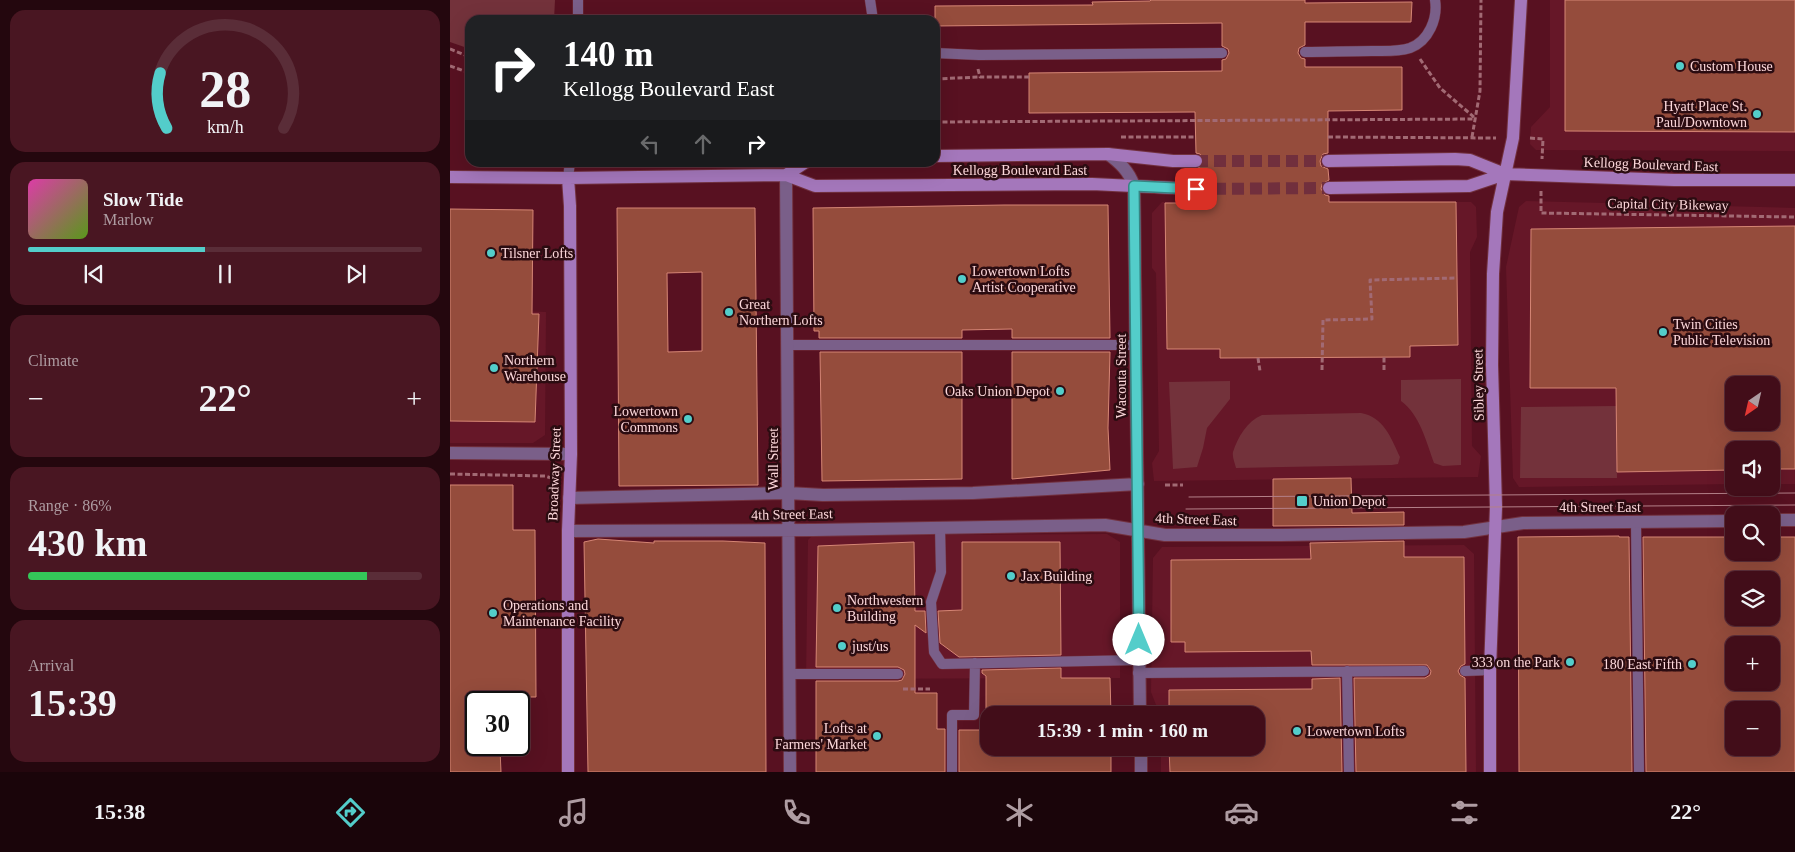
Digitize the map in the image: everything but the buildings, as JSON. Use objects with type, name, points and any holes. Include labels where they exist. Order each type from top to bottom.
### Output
[{"type":"main road","name":"Sibley Street","points":[[1490,772],[1490,670],[1496,526],[1492,365],[1493,274],[1497,212],[1513,138],[1522,0]]},
{"type":"main road","name":"Kellogg Boulevard East","points":[[940,156],[1108,154],[1173,161],[1196,161]]},
{"type":"main road","name":"Kellogg Boulevard East","points":[[1328,161],[1470,160],[1505,174],[1674,180],[1795,180]]},
{"type":"main road","points":[[786,176],[799,167]]},
{"type":"main road","name":"Kellogg Boulevard East","points":[[1329,188],[1469,186],[1505,174]]},
{"type":"main road","name":"Kellogg Boulevard East","points":[[450,177],[786,176],[815,186],[1092,184],[1196,189]]},
{"type":"main road","name":"Broadway Street","points":[[568,178],[570,216],[571,454],[568,531],[568,772]]},
{"type":"street","points":[[1108,154],[1126,169],[1134,186]]},
{"type":"street","name":"Wall Street","points":[[786,176],[790,772]]},
{"type":"street","name":"Wacouta Street","points":[[1134,186],[1140,706]]},
{"type":"street","points":[[450,453],[571,454]]},
{"type":"street","name":"4th Street East","points":[[570,498],[973,492],[1138,484]]},
{"type":"street","points":[[1780,520],[1795,520]]},
{"type":"street","name":"4th Street East","points":[[568,531],[788,530],[1105,524],[1165,535],[1282,536],[1464,532],[1523,523],[1725,521]]},
{"type":"street","points":[[1141,756],[1141,772]]},
{"type":"lane","points":[[578,0],[578,15]]},
{"type":"lane","points":[[870,0],[872,15]]},
{"type":"lane","points":[[1305,52],[1411,48],[1430,31],[1435,18],[1435,0]]},
{"type":"lane","points":[[940,53],[979,55],[1222,53]]},
{"type":"lane","points":[[568,178],[569,167]]},
{"type":"lane","points":[[787,345],[1136,345]]},
{"type":"lane","points":[[1636,522],[1639,772]]},
{"type":"lane","points":[[940,527],[941,572],[931,602],[934,652],[942,664],[1424,671]]},
{"type":"lane","points":[[952,772],[952,715],[974,715],[975,664]]},
{"type":"lane","points":[[1465,671],[1490,670]]},
{"type":"lane","points":[[1348,671],[1349,772]]},
{"type":"lane","points":[[790,674],[898,674]]},
{"type":"path","points":[[1328,137],[1472,137],[1480,91],[1481,0]]},
{"type":"path","points":[[450,49],[465,55]]},
{"type":"path","points":[[450,66],[465,71]]},
{"type":"path","points":[[978,71],[980,77]]},
{"type":"path","points":[[940,79],[1029,77]]},
{"type":"path","points":[[1440,88],[1475,119]]},
{"type":"path","points":[[940,122],[1475,119]]},
{"type":"path","name":"Capital City Bikeway","points":[[1540,213],[1795,217]]},
{"type":"path","points":[[1322,370],[1321,357],[1324,320],[1372,319],[1370,280],[1457,278]]},
{"type":"path","points":[[1384,357],[1384,370]]},
{"type":"path","points":[[1258,358],[1260,371]]},
{"type":"path","points":[[450,474],[545,476],[570,484]]},
{"type":"path","points":[[1165,485],[1184,485]]},
{"type":"shaded area","points":[[450,0],[555,0],[554,15],[465,15],[465,47],[450,42]]},
{"type":"shaded area","name":"Custom House","points":[[1550,0],[1795,0],[1795,151],[1536,150],[1530,144],[1531,127],[1550,107]]},
{"type":"shaded area","name":"Twin Cities Public Television","points":[[1526,201],[1795,208],[1795,484],[1780,484],[1780,441],[1725,441],[1725,484],[1519,487],[1513,478],[1506,267],[1519,207]]},
{"type":"shaded area","points":[[1162,202],[1471,202],[1476,207],[1477,237],[1470,252],[1472,446],[1481,456],[1478,477],[1154,481],[1152,463],[1159,451],[1156,273],[1152,268],[1152,213]]},
{"type":"shaded area","name":"Northern Warehouse","points":[[450,309],[546,312],[545,435],[533,443],[450,443]]},
{"type":"shaded area","points":[[1461,379],[1461,465],[1443,466],[1434,463],[1418,421],[1401,401],[1401,380]]},
{"type":"shaded area","points":[[1230,381],[1230,399],[1207,428],[1197,467],[1173,469],[1169,382]]},
{"type":"shaded area","points":[[1616,406],[1617,478],[1520,478],[1521,407]]},
{"type":"shaded area","points":[[1361,413],[1376,419],[1386,429],[1400,457],[1398,464],[1236,468],[1233,452],[1238,441],[1248,425],[1262,415]]},
{"type":"shaded area","points":[[1107,534],[1120,542],[1120,678],[806,679],[808,540],[812,536]]},
{"type":"shaded area","points":[[1464,545],[1474,554],[1476,772],[1161,772],[1161,756],[1265,756],[1265,706],[1156,706],[1151,692],[1153,558],[1162,547]]},
{"type":"tunnel","points":[[1196,161],[1328,161]]},
{"type":"tunnel","points":[[1196,189],[1329,188]]},
{"type":"tram line","points":[[1189,497],[1795,493]]},
{"type":"tram line","points":[[1186,509],[1795,505]]},
{"type":"place","name":"Custom House","points":[[1680,66]]},
{"type":"place","name":"Hyatt Place St. Paul/Downtown","points":[[1757,114]]},
{"type":"place","name":"Tilsner Lofts","points":[[491,253]]},
{"type":"place","name":"Lowertown Lofts Artist Cooperative","points":[[962,279]]},
{"type":"place","name":"Great Northern Lofts","points":[[729,312]]},
{"type":"place","name":"Twin Cities Public Television","points":[[1663,332]]},
{"type":"place","name":"Northern Warehouse","points":[[494,368]]},
{"type":"place","name":"Oaks Union Depot","points":[[1060,391]]},
{"type":"place","name":"Lowertown Commons","points":[[688,419]]},
{"type":"place","name":"Union Depot","points":[[1302,501]]},
{"type":"place","name":"Jax Building","points":[[1011,576]]},
{"type":"place","name":"Northwestern Building","points":[[837,608]]},
{"type":"place","name":"Operations and Maintenance Facility","points":[[493,613]]},
{"type":"place","name":"just/us","points":[[842,646]]},
{"type":"place","name":"333 on the Park","points":[[1570,662]]},
{"type":"place","name":"180 East Fifth","points":[[1692,664]]},
{"type":"place","name":"Lowertown Lofts","points":[[1297,731]]},
{"type":"place","name":"Lofts at Farmers' Market","points":[[877,736]]},
{"type":"route","points":[[1139,640],[1134,186],[1196,189]]}]
